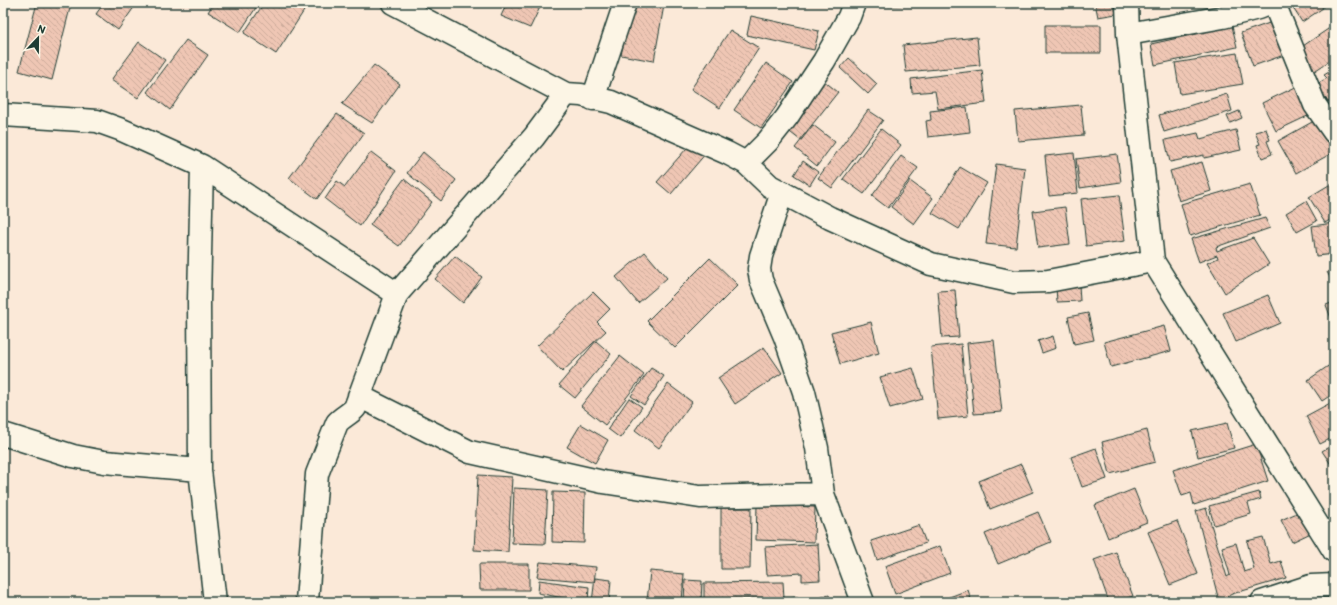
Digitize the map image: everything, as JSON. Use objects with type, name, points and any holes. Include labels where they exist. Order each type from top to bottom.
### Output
[{"type":"street","points":[[393,3],[566,94],[581,95],[611,102],[746,163],[770,186],[830,218],[931,264],[1014,282],[1048,281],[1153,261]]},
{"type":"street","points":[[593,99],[625,3]]},
{"type":"street","points":[[746,163],[768,141],[787,116],[824,61],[849,17],[854,3]]},
{"type":"street","points":[[1127,3],[1128,34],[1153,261],[1334,551]]},
{"type":"street","points":[[1128,34],[1223,17],[1258,8],[1270,3]]},
{"type":"street","points":[[1274,3],[1316,105],[1334,132]]},
{"type":"street","points":[[307,601],[317,474],[336,423],[342,417],[351,413],[355,408],[397,294],[534,137],[566,94]]},
{"type":"street","points":[[3,115],[97,122],[122,130],[202,166],[397,294]]},
{"type":"street","points":[[202,166],[198,301],[200,470],[214,602]]},
{"type":"street","points":[[782,192],[761,256],[759,268],[761,280],[785,337],[804,392],[817,448],[823,494],[863,602]]},
{"type":"street","points":[[359,396],[470,452],[603,482],[700,497],[823,494]]},
{"type":"street","points":[[3,434],[73,456],[104,462],[200,470]]},
{"type":"street","points":[[1262,602],[1311,586],[1334,585]]},
{"type":"building","points":[[37,3],[71,4],[52,80],[19,71]]},
{"type":"building","points":[[104,3],[137,3],[118,30],[96,14]]},
{"type":"building","points":[[214,3],[259,3],[240,32],[208,12]]},
{"type":"building","points":[[264,3],[309,3],[276,54],[244,33]]},
{"type":"building","points":[[507,3],[542,3],[530,28],[501,16]]},
{"type":"building","points":[[631,3],[654,3],[664,5],[654,61],[621,55]]},
{"type":"building","points":[[887,3],[930,3],[888,6]]},
{"type":"building","points":[[1095,3],[1114,3],[1116,14],[1098,17]]},
{"type":"building","points":[[1294,3],[1322,3],[1323,8],[1302,22],[1291,5]]},
{"type":"building","points":[[751,16],[819,31],[814,50],[747,35]]},
{"type":"building","points":[[1275,21],[1287,54],[1253,66],[1241,33]]},
{"type":"building","points":[[1045,25],[1101,25],[1101,53],[1045,53]]},
{"type":"building","points":[[1334,25],[1334,58],[1313,72],[1297,50]]},
{"type":"building","points":[[1232,26],[1237,47],[1155,65],[1151,44]]},
{"type":"building","points":[[730,30],[759,48],[720,108],[691,89]]},
{"type":"building","points":[[977,37],[980,65],[906,72],[903,45]]},
{"type":"building","points":[[186,40],[208,55],[170,110],[147,92]]},
{"type":"building","points":[[139,42],[165,60],[138,98],[111,80]]},
{"type":"building","points":[[1237,53],[1243,84],[1180,94],[1175,63]]},
{"type":"building","points":[[849,58],[877,84],[868,94],[840,68]]},
{"type":"building","points":[[766,63],[793,82],[761,128],[734,110]]},
{"type":"building","points":[[374,65],[400,84],[372,123],[342,104]]},
{"type":"building","points":[[1334,69],[1334,99],[1328,102],[1317,84],[1327,78],[1324,75]]},
{"type":"building","points":[[982,70],[986,103],[938,109],[935,91],[912,93],[911,79]]},
{"type":"building","points":[[824,81],[838,92],[800,140],[786,129]]},
{"type":"building","points":[[1302,84],[1316,112],[1276,131],[1262,103]]},
{"type":"building","points":[[1227,94],[1232,111],[1164,132],[1159,115]]},
{"type":"building","points":[[1081,105],[1084,135],[1018,141],[1015,111]]},
{"type":"building","points":[[967,107],[970,132],[928,137],[926,121],[931,120],[930,111]]},
{"type":"building","points":[[868,110],[883,120],[832,188],[818,178]]},
{"type":"building","points":[[1239,111],[1242,118],[1230,123],[1227,116]]},
{"type":"building","points":[[337,114],[364,133],[317,199],[289,178]]},
{"type":"building","points":[[1321,117],[1334,141],[1334,152],[1296,173],[1278,141]]},
{"type":"building","points":[[813,125],[835,142],[817,166],[795,148]]},
{"type":"building","points":[[881,129],[901,145],[864,194],[843,179]]},
{"type":"building","points":[[1266,129],[1270,140],[1267,141],[1272,154],[1262,158],[1257,145],[1260,144],[1255,132]]},
{"type":"building","points":[[1236,130],[1241,150],[1204,158],[1204,155],[1170,162],[1165,140],[1198,133],[1200,139]]},
{"type":"building","points":[[694,140],[707,152],[671,194],[657,182]]},
{"type":"building","points":[[371,152],[396,171],[360,226],[325,199],[337,181],[345,187]]},
{"type":"building","points":[[423,152],[456,180],[441,201],[407,173]]},
{"type":"building","points":[[1074,153],[1078,193],[1049,196],[1045,156]]},
{"type":"building","points":[[1117,154],[1121,182],[1080,188],[1076,159]]},
{"type":"building","points":[[901,156],[918,168],[888,208],[872,196]]},
{"type":"building","points":[[803,161],[818,172],[810,185],[794,175]]},
{"type":"building","points":[[1202,162],[1211,191],[1179,201],[1170,171]]},
{"type":"building","points":[[996,164],[1025,168],[1016,247],[986,244]]},
{"type":"building","points":[[960,167],[987,183],[959,229],[932,213]]},
{"type":"building","points":[[404,179],[432,202],[399,246],[370,225]]},
{"type":"building","points":[[910,181],[933,198],[914,224],[891,207]]},
{"type":"building","points":[[1334,182],[1334,217],[1325,223],[1309,197]]},
{"type":"building","points":[[1250,184],[1260,215],[1190,236],[1181,204]]},
{"type":"building","points":[[1119,195],[1125,241],[1086,246],[1081,199]]},
{"type":"building","points":[[1306,201],[1317,221],[1297,232],[1286,213]]},
{"type":"building","points":[[1065,207],[1070,244],[1038,248],[1033,211]]},
{"type":"building","points":[[1265,218],[1270,228],[1216,247],[1217,251],[1253,238],[1269,264],[1225,293],[1207,263],[1218,258],[1217,255],[1199,262],[1191,239]]},
{"type":"building","points":[[1334,223],[1334,254],[1316,256],[1312,226]]},
{"type":"building","points":[[645,252],[667,278],[638,303],[616,277]]},
{"type":"building","points":[[455,256],[482,277],[463,303],[435,279]]},
{"type":"building","points":[[710,258],[738,285],[675,348],[647,321]]},
{"type":"building","points":[[1334,268],[1334,285],[1327,272]]},
{"type":"building","points":[[1079,285],[1080,301],[1057,302],[1056,287]]},
{"type":"building","points":[[955,290],[959,337],[942,338],[938,291]]},
{"type":"building","points":[[593,292],[610,309],[597,322],[606,331],[562,372],[537,346]]},
{"type":"building","points":[[1268,295],[1280,323],[1236,342],[1223,313]]},
{"type":"building","points":[[1334,302],[1334,326],[1326,305]]},
{"type":"building","points":[[1088,313],[1094,340],[1074,344],[1068,317]]},
{"type":"building","points":[[871,322],[879,353],[840,364],[831,332]]},
{"type":"building","points":[[1164,326],[1171,351],[1111,367],[1104,342]]},
{"type":"building","points":[[1053,336],[1056,348],[1042,353],[1038,341]]},
{"type":"building","points":[[994,340],[1002,412],[974,414],[967,343]]},
{"type":"building","points":[[596,341],[611,354],[575,398],[559,385]]},
{"type":"building","points":[[961,344],[968,416],[938,419],[931,347]]},
{"type":"building","points":[[764,347],[782,373],[735,404],[718,378]]},
{"type":"building","points":[[620,356],[644,375],[605,425],[581,406]]},
{"type":"building","points":[[1334,362],[1334,393],[1322,401],[1308,380]]},
{"type":"building","points":[[651,368],[664,376],[644,405],[631,396]]},
{"type":"building","points":[[913,368],[923,399],[890,408],[880,377]]},
{"type":"building","points":[[668,384],[692,402],[659,448],[635,430]]},
{"type":"building","points":[[629,398],[642,407],[620,438],[608,429]]},
{"type":"building","points":[[1334,401],[1334,437],[1320,444],[1306,416]]},
{"type":"building","points":[[1227,423],[1234,448],[1198,457],[1192,431]]},
{"type":"building","points":[[581,424],[608,440],[595,463],[567,447]]},
{"type":"building","points":[[1147,430],[1155,462],[1110,474],[1102,442]]},
{"type":"building","points":[[1256,444],[1268,481],[1194,505],[1191,493],[1182,496],[1173,470]]},
{"type":"building","points":[[1334,444],[1334,469],[1322,451]]},
{"type":"building","points":[[1096,448],[1107,479],[1082,487],[1071,457]]},
{"type":"building","points":[[1021,464],[1033,492],[990,509],[979,481]]},
{"type":"building","points":[[478,475],[512,477],[508,552],[474,550]]},
{"type":"building","points":[[514,488],[548,490],[545,544],[512,543]]},
{"type":"building","points":[[1134,489],[1147,522],[1108,538],[1095,505]]},
{"type":"building","points":[[553,492],[585,493],[584,543],[552,542]]},
{"type":"building","points":[[1259,492],[1261,499],[1248,503],[1251,514],[1214,525],[1209,506]]},
{"type":"building","points":[[757,505],[815,507],[814,542],[756,540]]},
{"type":"building","points":[[721,508],[751,508],[750,569],[721,569]]},
{"type":"building","points":[[1206,508],[1227,577],[1230,575],[1222,547],[1236,543],[1244,572],[1254,569],[1247,541],[1263,537],[1271,564],[1281,561],[1286,578],[1232,594],[1219,601],[1196,511]]},
{"type":"building","points":[[1306,509],[1317,530],[1292,542],[1281,520]]},
{"type":"building","points":[[1038,512],[1051,542],[998,564],[985,534]]},
{"type":"building","points":[[1177,521],[1198,574],[1170,585],[1148,532]]},
{"type":"building","points":[[919,525],[926,543],[877,560],[871,541]]},
{"type":"building","points":[[818,544],[820,580],[802,581],[802,573],[767,575],[765,547]]},
{"type":"building","points":[[940,546],[950,573],[895,594],[885,566]]},
{"type":"building","points":[[1116,552],[1133,596],[1116,602],[1109,602],[1094,560]]},
{"type":"building","points":[[540,562],[596,567],[594,582],[537,577]]},
{"type":"building","points":[[479,564],[529,564],[529,590],[480,590]]},
{"type":"building","points":[[650,571],[684,574],[682,602],[647,602]]},
{"type":"building","points":[[595,578],[611,580],[609,602],[592,602]]},
{"type":"building","points":[[539,580],[589,587],[588,602],[573,602],[573,600],[538,593]]},
{"type":"building","points":[[685,580],[702,581],[701,602],[684,602]]},
{"type":"building","points":[[783,582],[784,598],[704,599],[704,583]]},
{"type":"building","points":[[968,590],[972,602],[936,602]]},
{"type":"building","points":[[829,595],[831,602],[805,602]]},
{"type":"building","points":[[797,597],[798,602],[776,602]]}]
